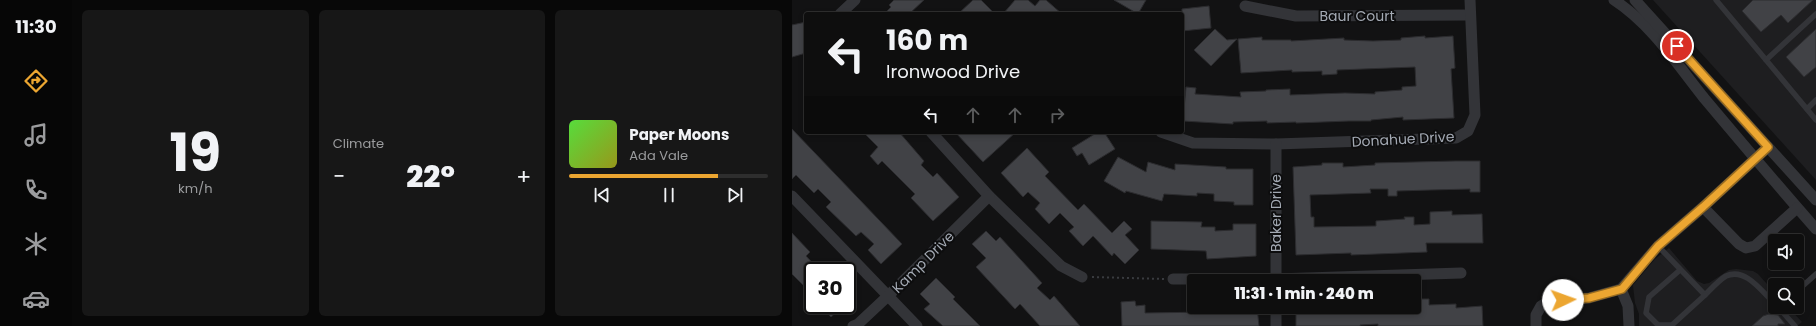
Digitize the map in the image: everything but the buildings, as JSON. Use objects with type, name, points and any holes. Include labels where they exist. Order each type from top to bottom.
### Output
[{"type":"street","points":[[842,12],[855,0]]},
{"type":"street","name":"Donahue Drive","points":[[1167,134],[1193,143],[1276,144],[1456,138],[1468,131],[1475,115],[1469,15],[1470,0]]},
{"type":"street","points":[[1614,0],[1628,9],[1659,41],[1755,160],[1816,230]]},
{"type":"street","points":[[1635,0],[1816,200]]},
{"type":"street","name":"Baur Court","points":[[1245,6],[1296,16],[1469,15]]},
{"type":"street","points":[[933,134],[990,196],[1061,266],[1082,277]]},
{"type":"street","name":"Baker Drive","points":[[1276,144],[1276,274]]},
{"type":"street","points":[[1536,326],[1536,315],[1541,306],[1550,300],[1589,298],[1622,289],[1658,246],[1768,147]]},
{"type":"street","points":[[792,196],[917,326]]},
{"type":"street","name":"Kamp Drive","points":[[853,326],[858,324],[889,296],[990,196]]},
{"type":"street","points":[[1703,207],[1738,244],[1746,248],[1755,246],[1797,208]]},
{"type":"street","points":[[1421,275],[1461,273]]},
{"type":"street","points":[[1173,279],[1187,279]]},
{"type":"street","points":[[1622,289],[1628,306],[1629,326]]},
{"type":"street","points":[[1276,314],[1276,326]]},
{"type":"lane","points":[[1719,1],[1816,120]]},
{"type":"lane","points":[[1766,60],[1816,14]]},
{"type":"lane","points":[[1807,109],[1816,100]]},
{"type":"lane","points":[[1658,246],[1704,295]]},
{"type":"lane","points":[[1680,270],[1649,297],[1646,314],[1658,325],[1672,325],[1725,277],[1734,274],[1747,276],[1768,297]]},
{"type":"lane","points":[[1804,285],[1816,274]]},
{"type":"lane","points":[[1784,314],[1795,326]]},
{"type":"path","points":[[1082,277],[1173,279]]},
{"type":"shaded area","points":[[1653,0],[1816,0],[1816,180]]},
{"type":"shaded area","points":[[1669,248],[1697,281],[1704,284],[1709,283],[1729,270],[1736,269],[1753,271],[1758,274],[1768,285],[1768,314],[1795,314],[1802,322],[1797,326],[1639,326],[1639,314],[1635,303],[1633,285],[1655,259]]},
{"type":"route","points":[[1563,300],[1589,298],[1622,289],[1658,246],[1768,147],[1677,46]]}]
